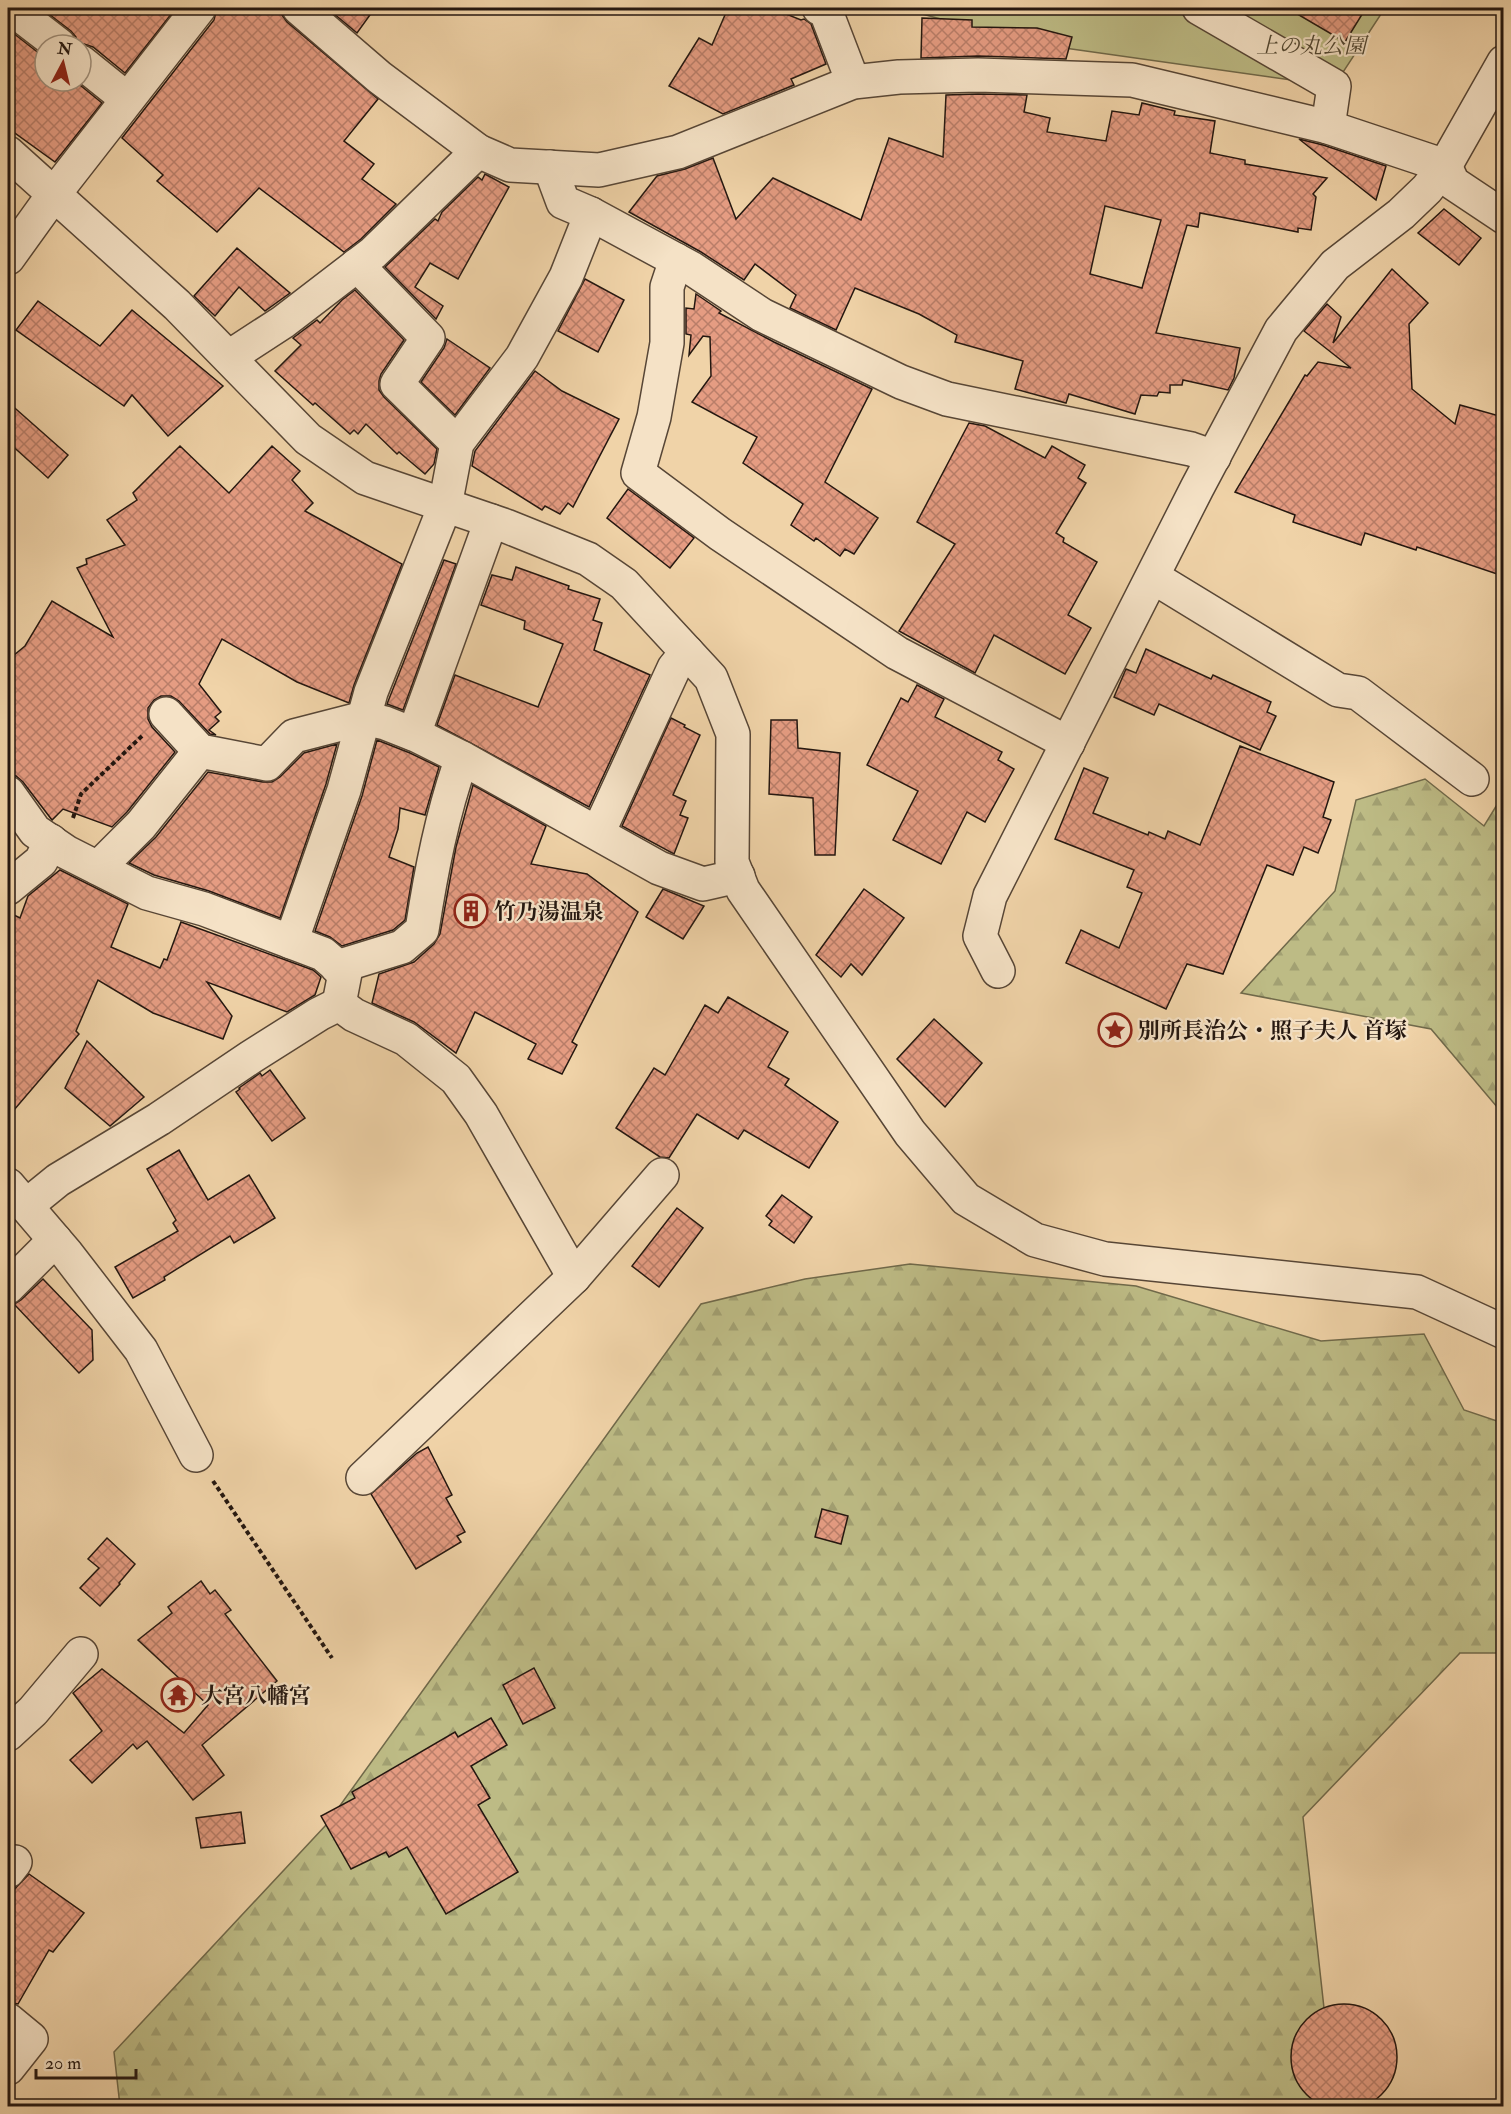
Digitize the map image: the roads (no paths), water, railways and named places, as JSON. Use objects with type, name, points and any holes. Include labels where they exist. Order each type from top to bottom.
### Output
[{"type":"street","points":[[11,8],[43,33]]},
{"type":"street","points":[[8,258],[54,194],[199,8]]},
{"type":"street","points":[[299,8],[379,77],[478,151],[510,165],[599,170],[678,152],[854,82],[900,77],[978,75],[1132,80],[1328,127],[1445,166],[1453,183],[1503,217]]},
{"type":"street","points":[[819,8],[825,9],[854,82]]},
{"type":"street","points":[[1214,11],[1334,86],[1328,127]]},
{"type":"street","points":[[998,971],[980,936],[990,896],[1281,330],[1335,265],[1401,214],[1427,189],[1445,166],[1503,62]]},
{"type":"street","points":[[93,71],[128,99]]},
{"type":"street","points":[[229,357],[283,322],[373,253],[478,151]]},
{"type":"street","points":[[8,153],[177,305],[308,439],[365,478],[491,521],[588,559],[624,584],[711,678],[732,734],[732,862],[743,890],[910,1133],[966,1199],[1035,1240],[1105,1259],[1417,1292],[1503,1332]]},
{"type":"street","points":[[549,167],[563,202],[591,214],[676,260],[762,315],[901,382],[947,399],[1191,449],[1214,457]]},
{"type":"street","points":[[291,942],[344,789],[371,692],[445,506],[457,442],[522,357],[566,276],[591,214]]},
{"type":"street","points":[[676,260],[667,287],[667,344],[654,417],[638,472],[720,534],[897,653],[1068,743]]},
{"type":"street","points":[[357,266],[428,338],[397,384],[457,442]]},
{"type":"street","points":[[414,734],[491,521]]},
{"type":"street","points":[[1153,578],[1338,690],[1358,693],[1472,779]]},
{"type":"street","points":[[403,611],[452,626]]},
{"type":"street","points":[[598,833],[674,668],[687,652]]},
{"type":"street","points":[[166,714],[200,751],[267,764],[294,736],[364,718],[385,723],[414,734],[462,758],[659,868],[703,884],[738,876]]},
{"type":"street","points":[[98,868],[141,825],[200,751]]},
{"type":"street","points":[[337,967],[402,947],[422,930],[429,885],[449,795],[462,758]]},
{"type":"street","points":[[8,793],[35,831],[98,868],[147,893],[204,909],[323,954],[345,973],[339,1004]]},
{"type":"street","points":[[8,888],[57,846]]},
{"type":"street","points":[[196,1455],[141,1350],[55,1240],[17,1196],[58,1180],[159,1119],[250,1057],[339,1004]]},
{"type":"street","points":[[339,1004],[354,1015],[406,1039],[456,1079],[481,1114],[574,1277]]},
{"type":"street","points":[[363,1478],[574,1277],[662,1175]]},
{"type":"street","points":[[8,1287],[55,1240]]},
{"type":"street","points":[[8,1734],[33,1711],[81,1654]]},
{"type":"street","points":[[8,2020],[31,2039],[8,2068]]},
{"type":"place","name":"竹乃湯温泉","points":[[471,911]]},
{"type":"place","name":"別所長治公・照子夫人 首塚","points":[[1115,1030]]},
{"type":"place","name":"大宮八幡宮","points":[[178,1695]]},
{"type":"park label","name":"上の丸公園","points":[[1311,45]]}]
